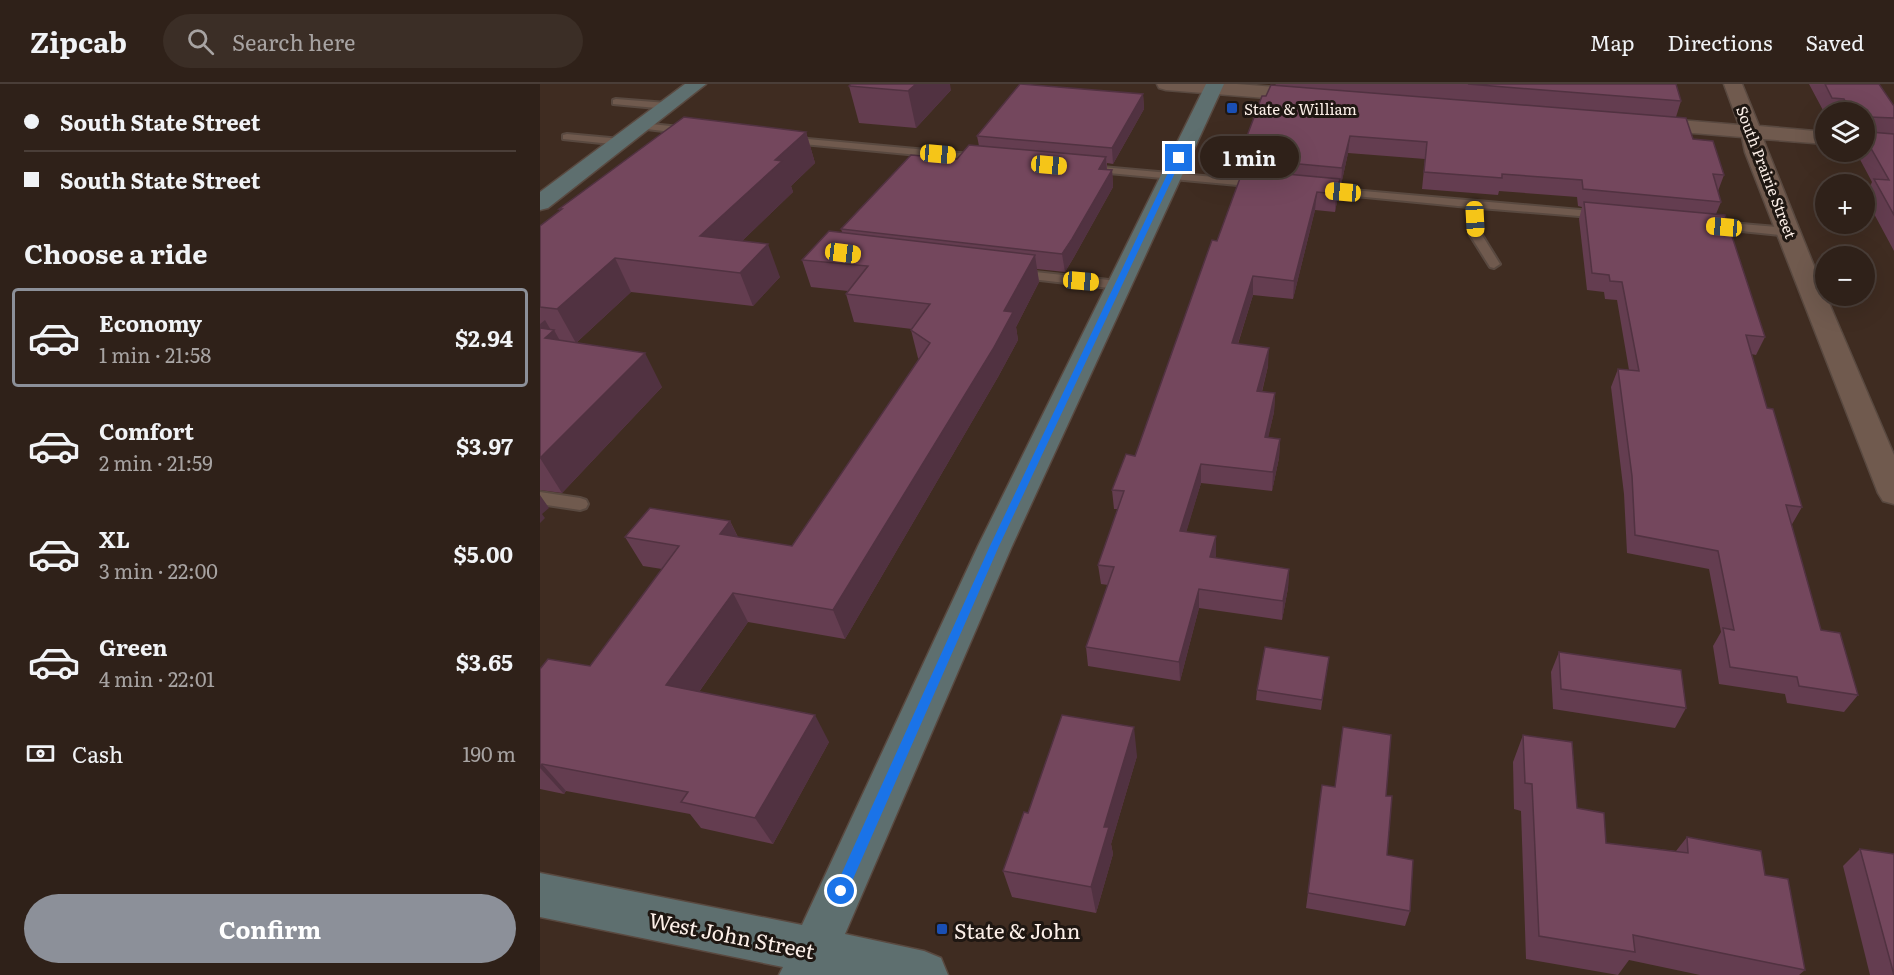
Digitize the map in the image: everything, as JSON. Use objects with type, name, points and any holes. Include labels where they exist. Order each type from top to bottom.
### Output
[{"type":"main road","points":[[540,203],[697,84]]},
{"type":"main road","points":[[808,963],[994,546],[1214,86]]},
{"type":"main road","name":"West John Street","points":[[540,895],[808,963],[924,975]]},
{"type":"street","points":[[1166,84],[1214,86],[1328,97]]},
{"type":"street","name":"South Prairie Street","points":[[1733,84],[1754,148],[1894,494]]},
{"type":"street","points":[[1622,121],[1815,137]]},
{"type":"lane","points":[[616,102],[667,106]]},
{"type":"lane","points":[[642,126],[698,131]]},
{"type":"lane","points":[[567,137],[621,142]]},
{"type":"lane","points":[[779,139],[987,159]]},
{"type":"lane","points":[[1080,168],[1268,185]]},
{"type":"lane","points":[[1303,188],[1617,217]]},
{"type":"lane","points":[[1474,204],[1476,235],[1494,264]]},
{"type":"lane","points":[[1688,223],[1789,232]]},
{"type":"lane","points":[[1010,273],[1118,285]]},
{"type":"lane","points":[[540,498],[580,504]]},
{"type":"building","points":[[851,84],[916,84],[908,91],[849,86]]},
{"type":"building","points":[[1020,84],[1143,94],[1112,148],[977,136]]},
{"type":"building","points":[[1468,84],[1676,84],[1681,101]]},
{"type":"building","points":[[1825,84],[1879,84],[1894,106],[1894,118],[1875,117],[1875,102],[1846,102],[1844,99],[1832,98]]},
{"type":"building","points":[[1271,85],[1686,118],[1693,139],[1713,141],[1724,175],[1713,174],[1721,202],[1583,189],[1582,180],[1502,174],[1502,178],[1424,172],[1427,142],[1350,136],[1342,168],[1247,159],[1250,152],[1241,152],[1262,96],[1266,96]]},
{"type":"building","points":[[684,117],[806,132],[775,160],[782,161],[700,236],[768,244],[740,273],[615,258],[557,309],[540,307],[540,226],[562,209],[559,209]]},
{"type":"building","points":[[1875,132],[1894,134],[1894,215],[1875,179],[1889,180],[1875,155]]},
{"type":"building","points":[[969,145],[1106,157],[1099,169],[1112,170],[1062,254],[841,229],[911,155],[957,159]]},
{"type":"building","points":[[1243,170],[1340,179],[1336,194],[1317,192],[1294,281],[1253,276],[1232,343],[1269,348],[1257,391],[1275,393],[1265,437],[1280,439],[1273,472],[1201,464],[1180,531],[1216,536],[1210,557],[1289,569],[1283,601],[1199,589],[1179,662],[1086,647],[1114,567],[1098,565],[1124,491],[1112,490],[1126,454],[1135,456],[1212,240],[1217,241]]},
{"type":"building","points":[[1584,202],[1725,215],[1765,337],[1746,335],[1767,408],[1773,409],[1802,507],[1786,505],[1821,630],[1840,633],[1858,695],[1799,686],[1797,677],[1730,667],[1723,628],[1734,630],[1718,551],[1635,535],[1632,476],[1618,369],[1639,371],[1622,282],[1610,281],[1609,275],[1592,273]]},
{"type":"building","points":[[829,231],[1035,255],[1004,311],[1013,312],[993,349],[833,610],[733,593],[666,685],[815,715],[755,818],[681,802],[688,792],[542,764],[540,767],[540,669],[548,659],[590,666],[679,546],[625,537],[650,508],[730,521],[720,534],[792,546],[930,343],[911,330],[930,304],[846,294],[868,266],[802,260]]},
{"type":"building","points":[[540,328],[554,330],[545,338],[645,353],[540,458]]},
{"type":"building","points":[[1265,647],[1329,657],[1322,700],[1257,690]]},
{"type":"building","points":[[1559,652],[1681,670],[1686,708],[1561,689]]},
{"type":"building","points":[[1062,715],[1134,727],[1104,827],[1109,827],[1091,887],[1003,871],[1024,812],[1028,813]]},
{"type":"building","points":[[1343,727],[1391,735],[1386,796],[1392,796],[1387,855],[1413,860],[1410,911],[1308,893],[1322,785],[1335,787]]},
{"type":"building","points":[[1523,735],[1572,742],[1577,808],[1604,813],[1606,843],[1688,853],[1687,837],[1761,851],[1765,875],[1788,879],[1805,970],[1633,935],[1635,952],[1539,936],[1532,784],[1525,783]]},
{"type":"building","points":[[1860,849],[1894,854],[1894,975]]},
{"type":"place","name":"State & William","points":[[1232,108]]},
{"type":"place","name":"State & John","points":[[942,929]]},
{"type":"route","points":[[841,891],[994,546],[1179,158]]}]
